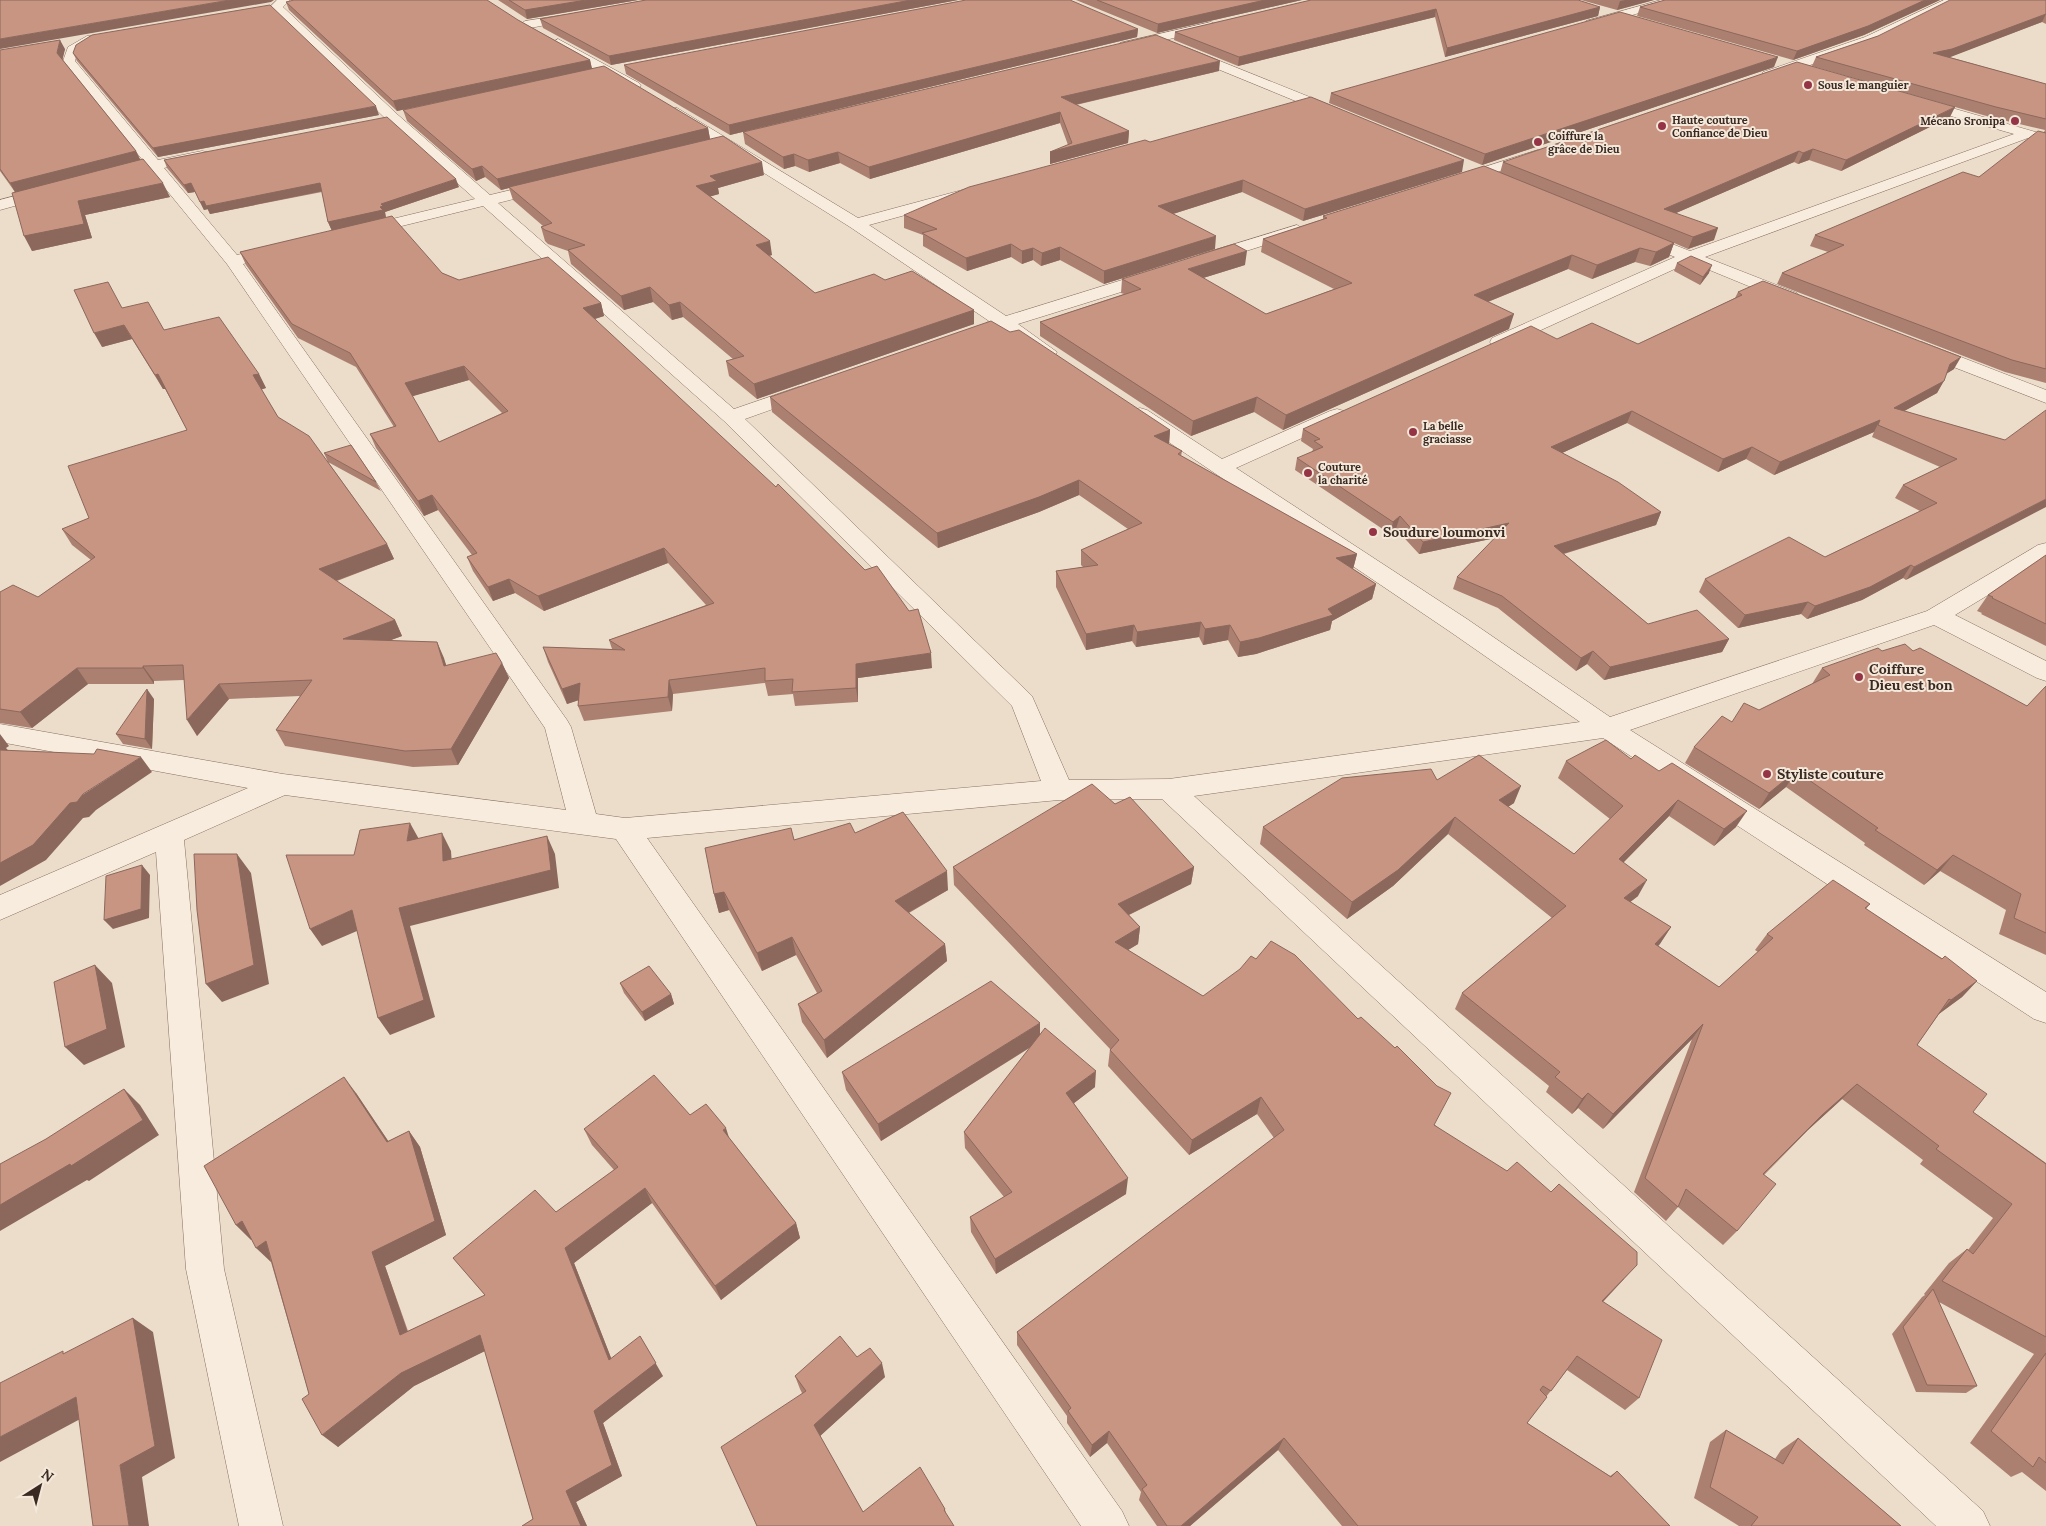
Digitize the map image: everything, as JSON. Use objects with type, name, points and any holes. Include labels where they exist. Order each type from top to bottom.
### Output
[{"type":"street","points":[[1579,26],[1674,0]]},
{"type":"street","points":[[1756,79],[1869,40],[1953,0]]},
{"type":"street","points":[[280,5],[402,116],[486,202],[731,417],[1023,702],[1059,790]]},
{"type":"street","points":[[1589,8],[1645,24]]},
{"type":"street","points":[[592,14],[517,20],[728,142],[856,224],[1068,366]]},
{"type":"street","points":[[1106,50],[1220,23]]},
{"type":"street","points":[[1129,28],[1350,118]]},
{"type":"street","points":[[64,44],[95,39],[72,50],[69,60],[233,261],[558,728],[584,824]]},
{"type":"street","points":[[1775,61],[1813,72]]},
{"type":"street","points":[[1286,106],[1324,95]]},
{"type":"street","points":[[1906,99],[2046,139]]},
{"type":"street","points":[[374,122],[402,116]]},
{"type":"street","points":[[1481,350],[1688,257],[2027,134]]},
{"type":"street","points":[[1445,184],[1548,150]]},
{"type":"street","points":[[99,179],[155,164],[212,153]]},
{"type":"street","points":[[1456,162],[1500,180]]},
{"type":"street","points":[[346,234],[564,182]]},
{"type":"street","points":[[0,205],[62,189]]},
{"type":"street","points":[[856,224],[980,190]]},
{"type":"street","points":[[1192,264],[1314,225]]},
{"type":"street","points":[[1626,231],[1807,303]]},
{"type":"street","points":[[233,261],[289,248]]},
{"type":"street","points":[[976,332],[1173,269]]},
{"type":"street","points":[[1908,343],[2046,397]]},
{"type":"street","points":[[731,417],[826,384]]},
{"type":"street","points":[[1124,403],[1458,625],[1607,728],[2046,1008]]},
{"type":"street","points":[[1220,468],[1355,407]]},
{"type":"street","points":[[0,733],[283,784],[625,829],[1059,790],[1169,790],[1607,728],[1936,616],[2046,550]]},
{"type":"street","points":[[1936,616],[2046,672]]},
{"type":"street","points":[[0,908],[283,784]]},
{"type":"street","points":[[1169,790],[1968,1526]]},
{"type":"street","points":[[625,829],[1108,1526]]},
{"type":"street","points":[[169,834],[205,1269],[260,1526]]},
{"type":"building","points":[[0,0],[230,0],[0,39]]},
{"type":"building","points":[[294,0],[487,0],[518,20],[590,60],[393,101],[286,2]]},
{"type":"building","points":[[509,0],[586,0],[525,10]]},
{"type":"building","points":[[646,0],[911,0],[609,56],[540,19]]},
{"type":"building","points":[[966,0],[1070,0],[1138,29],[729,125],[624,65]]},
{"type":"building","points":[[1097,0],[1265,0],[1158,24]]},
{"type":"building","points":[[1311,0],[1578,0],[1600,7],[1447,48],[1436,9],[1239,57],[1175,32]]},
{"type":"building","points":[[1665,0],[1925,0],[1868,26],[1797,51],[1640,7]]},
{"type":"building","points":[[1950,0],[2046,0],[2046,14],[1952,49],[1933,53],[2046,84],[2046,119],[1816,57],[1878,36]]},
{"type":"building","points":[[270,5],[376,106],[153,148],[73,53],[76,45],[92,35]]},
{"type":"building","points":[[1620,12],[1778,57],[1485,154],[1331,93]]},
{"type":"building","points":[[1156,35],[1220,61],[1061,97],[1129,131],[1050,152],[1072,143],[1060,112],[869,167],[838,152],[808,160],[794,154],[783,157],[743,132]]},
{"type":"building","points":[[60,40],[57,53],[136,151],[10,183],[0,169],[0,50]]},
{"type":"building","points":[[1797,62],[1955,107],[1846,160],[1813,149],[1803,153],[1799,151],[1664,209],[1718,228],[1693,237],[1503,162]]},
{"type":"building","points":[[604,66],[708,128],[497,179],[482,166],[472,169],[403,110]]},
{"type":"building","points":[[1311,97],[1464,160],[1305,209],[1243,180],[1158,206],[1216,236],[1104,271],[1060,247],[1042,253],[1033,248],[1022,251],[1011,244],[966,258],[922,233],[937,229],[904,215],[969,187],[1145,140],[1150,142]]},
{"type":"building","points":[[387,117],[456,179],[381,204],[383,206],[380,207],[383,210],[328,222],[320,183],[206,206],[204,201],[200,202],[191,183],[184,185],[164,160]]},
{"type":"building","points":[[2038,131],[2046,133],[2046,369],[2012,360],[1782,273],[1844,245],[1815,235],[1963,172],[1979,177]]},
{"type":"building","points":[[723,136],[762,162],[710,176],[717,181],[696,186],[770,241],[756,245],[815,293],[874,274],[885,280],[912,271],[974,310],[754,384],[726,361],[744,356],[680,302],[669,305],[650,287],[621,296],[568,250],[585,245],[541,227],[552,223],[509,187]]},
{"type":"building","points":[[143,159],[163,183],[78,201],[84,224],[24,236],[12,193]]},
{"type":"building","points":[[1484,166],[1674,243],[1656,252],[1640,248],[1597,265],[1572,255],[1474,295],[1514,314],[1286,415],[1257,397],[1193,421],[1040,322],[1141,289],[1122,279],[1234,244],[1247,251],[1188,269],[1266,314],[1352,283],[1263,239],[1327,218],[1323,216]]},
{"type":"building","points":[[392,216],[442,273],[459,280],[548,257],[601,303],[583,308],[776,487],[778,484],[865,570],[877,566],[909,611],[918,609],[931,653],[856,664],[856,688],[792,692],[793,679],[765,681],[765,668],[669,680],[668,697],[578,706],[580,683],[562,689],[543,647],[625,650],[609,640],[714,603],[664,548],[538,596],[509,579],[488,587],[467,557],[477,553],[432,495],[418,501],[370,434],[396,426],[350,353],[292,324],[240,252]],"holes":[[[464,366],[508,411],[439,442],[405,383]]]},
{"type":"building","points":[[1691,256],[1712,265],[1703,277],[1677,263]]},
{"type":"building","points":[[1763,281],[1961,357],[1950,364],[1944,381],[1894,408],[2005,440],[2046,410],[2046,499],[1914,567],[1911,565],[1870,587],[1815,606],[1808,602],[1745,615],[1705,579],[1789,537],[1825,557],[1937,503],[1903,485],[1957,459],[1878,425],[1880,420],[1780,462],[1752,447],[1723,459],[1632,411],[1551,447],[1618,482],[1661,512],[1554,546],[1648,624],[1697,610],[1729,639],[1610,667],[1593,651],[1581,658],[1502,596],[1457,577],[1509,523],[1423,542],[1400,516],[1393,522],[1297,458],[1323,447],[1314,441],[1320,439],[1303,429],[1531,326],[1557,339],[1592,323],[1638,344],[1742,295],[1738,292]]},
{"type":"building","points":[[108,282],[122,308],[148,302],[164,330],[219,317],[259,374],[253,375],[278,417],[309,436],[387,544],[319,569],[395,620],[343,639],[437,642],[444,666],[496,653],[502,663],[451,749],[405,751],[276,730],[312,680],[219,684],[187,720],[183,665],[143,666],[143,668],[77,668],[20,712],[0,709],[0,592],[13,585],[38,597],[95,557],[62,529],[89,518],[68,466],[187,430],[158,374],[155,375],[124,325],[94,333],[74,290]]},
{"type":"building","points":[[991,321],[1010,332],[1019,330],[1170,430],[1154,436],[1182,451],[1178,454],[1357,554],[1336,558],[1376,584],[1328,609],[1333,615],[1240,642],[1230,625],[1205,629],[1201,622],[1137,632],[1134,625],[1086,634],[1056,571],[1098,565],[1081,550],[1142,523],[1079,480],[1039,497],[937,533],[770,397]]},
{"type":"building","points":[[351,445],[376,482],[324,453]]},
{"type":"building","points":[[2046,555],[2046,624],[1988,595]]},
{"type":"building","points":[[1905,644],[1913,651],[1920,648],[2027,706],[2046,686],[2046,933],[2014,918],[2021,894],[1953,855],[1937,870],[1875,830],[1878,828],[1796,771],[1769,793],[1694,747],[1722,716],[1732,722],[1744,703],[1759,710],[1830,675],[1822,668],[1878,648],[1882,651]]},
{"type":"building","points":[[147,689],[145,739],[116,734]]},
{"type":"building","points":[[1606,740],[1631,759],[1635,755],[1659,771],[1672,763],[1747,811],[1724,829],[1678,800],[1619,859],[1647,880],[1624,898],[1671,927],[1655,944],[1719,987],[1773,938],[1767,934],[1833,880],[1870,904],[1865,908],[1942,959],[1945,956],[1977,981],[1951,1000],[1949,999],[1917,1045],[1987,1094],[1973,1112],[2046,1164],[2046,1337],[1942,1281],[1967,1249],[1973,1254],[2012,1204],[1936,1149],[1939,1146],[1857,1084],[1822,1115],[1763,1174],[1776,1184],[1737,1231],[1686,1189],[1678,1207],[1645,1178],[1703,1024],[1613,1114],[1588,1093],[1582,1099],[1555,1077],[1560,1072],[1462,993],[1566,906],[1455,817],[1398,870],[1352,902],[1263,827],[1342,778],[1431,769],[1437,780],[1479,755],[1521,786],[1499,800],[1574,854],[1623,806],[1566,761]]},
{"type":"building","points":[[97,749],[141,757],[83,794],[77,802],[70,803],[33,845],[0,863],[0,750],[94,754]]},
{"type":"building","points":[[1092,784],[1115,804],[1130,797],[1194,867],[1118,904],[1140,927],[1115,942],[1203,996],[1240,969],[1251,956],[1256,959],[1271,941],[1295,955],[1358,1019],[1361,1017],[1395,1048],[1397,1046],[1437,1086],[1451,1093],[1434,1125],[1507,1171],[1517,1162],[1551,1192],[1559,1184],[1637,1252],[1637,1265],[1602,1301],[1662,1340],[1639,1398],[1577,1356],[1551,1391],[1543,1386],[1540,1390],[1547,1397],[1527,1423],[1611,1477],[1617,1471],[1670,1526],[1358,1526],[1284,1438],[1181,1526],[1167,1526],[1142,1489],[1147,1485],[1109,1431],[1092,1445],[1068,1411],[1071,1408],[1017,1332],[1284,1130],[1261,1097],[1192,1140],[1110,1050],[1119,1040],[953,867]]},
{"type":"building","points":[[903,812],[947,871],[895,901],[945,944],[824,1040],[798,1004],[822,991],[792,937],[757,953],[724,892],[714,894],[705,848],[791,828],[794,840],[850,823],[855,833]]},
{"type":"building","points":[[410,823],[407,841],[442,833],[443,861],[547,836],[551,870],[399,908],[424,1000],[378,1018],[352,910],[310,929],[286,855],[354,855],[360,830]]},
{"type":"building","points":[[194,854],[237,854],[254,965],[206,984],[197,910]]},
{"type":"building","points":[[142,865],[141,909],[104,920],[106,876]]},
{"type":"building","points":[[95,965],[107,1029],[65,1047],[54,982]]},
{"type":"building","points":[[649,966],[671,994],[642,1012],[620,983]]},
{"type":"building","points":[[991,981],[1040,1023],[878,1124],[842,1072]]},
{"type":"building","points":[[1045,1028],[1096,1071],[1066,1093],[1128,1178],[995,1259],[970,1217],[1012,1192],[964,1132]]},
{"type":"building","points":[[654,1075],[690,1115],[706,1104],[726,1128],[723,1130],[796,1223],[715,1286],[645,1188],[565,1248],[609,1360],[640,1336],[656,1363],[594,1411],[612,1465],[566,1491],[581,1526],[522,1526],[533,1519],[480,1335],[401,1373],[322,1435],[302,1399],[309,1394],[266,1241],[256,1248],[242,1221],[236,1225],[204,1166],[344,1077],[387,1142],[409,1131],[435,1221],[372,1252],[400,1335],[485,1295],[453,1258],[535,1190],[556,1212],[618,1167],[584,1129]]},
{"type":"building","points":[[124,1089],[143,1120],[71,1166],[70,1164],[0,1205],[0,1164],[46,1139]]},
{"type":"building","points":[[1933,1289],[1977,1386],[1927,1385],[1903,1327]]},
{"type":"building","points":[[133,1318],[155,1446],[120,1465],[129,1526],[93,1526],[76,1397],[0,1437],[0,1383],[63,1351],[63,1354]]},
{"type":"building","points":[[840,1336],[857,1357],[870,1348],[882,1363],[814,1425],[863,1512],[920,1467],[954,1526],[757,1526],[721,1447],[806,1391],[795,1376]]},
{"type":"building","points":[[2046,1353],[2046,1463],[2039,1457],[2033,1467],[1991,1431]]},
{"type":"building","points":[[1726,1430],[1783,1464],[1798,1438],[1901,1526],[1751,1526],[1758,1517],[1710,1487]]},
{"type":"place","name":"Sous le manguier","points":[[1808,85]]},
{"type":"place","name":"Mécano Sronipa","points":[[2015,121]]},
{"type":"place","name":"Haute couture Confiance de Dieu","points":[[1662,126]]},
{"type":"place","name":"Coiffure la grâce de Dieu","points":[[1538,142]]},
{"type":"place","name":"La belle graciasse","points":[[1413,432]]},
{"type":"place","name":"Couture la charité","points":[[1308,473]]},
{"type":"place","name":"Soudure loumonvi","points":[[1373,532]]},
{"type":"place","name":"Coiffure Dieu est bon","points":[[1859,677]]},
{"type":"place","name":"Styliste couture","points":[[1767,774]]}]
